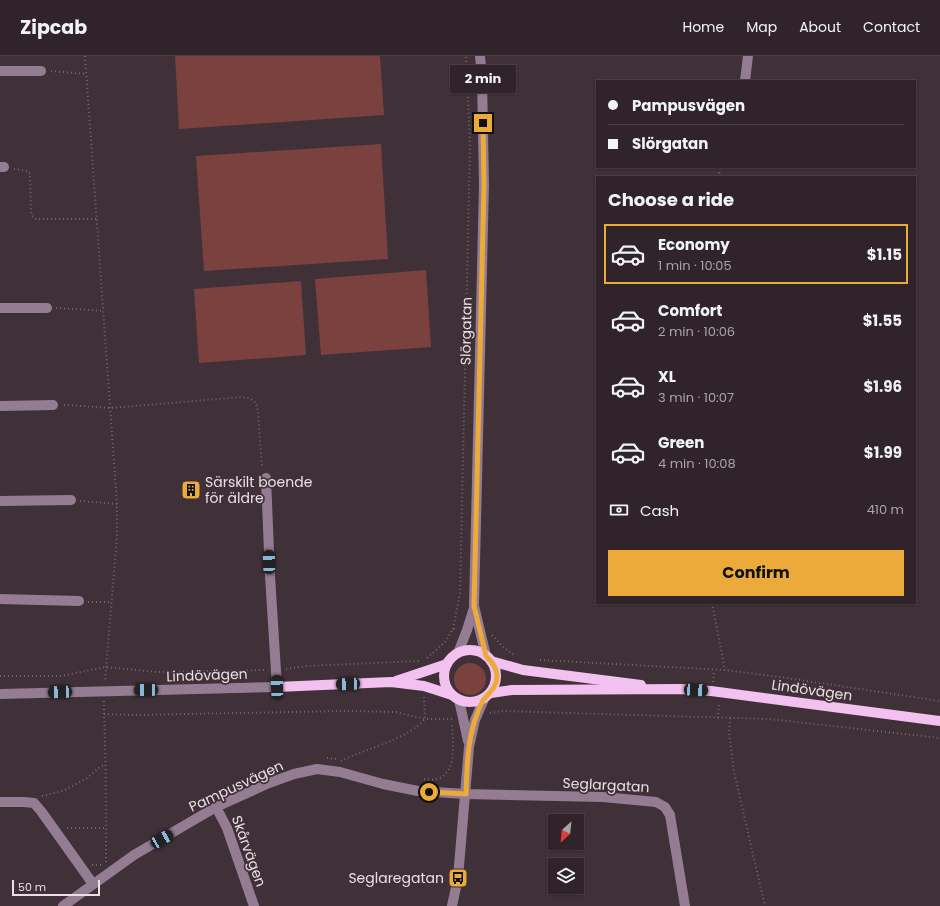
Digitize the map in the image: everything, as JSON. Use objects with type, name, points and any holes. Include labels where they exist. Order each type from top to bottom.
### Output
[{"type":"main road","points":[[472,650],[480,652],[489,658],[496,668],[497,677],[495,685],[488,696],[476,702],[467,702],[455,697],[447,688],[444,680],[444,672],[451,658],[465,651],[472,650]]},
{"type":"main road","name":"Lindövägen","points":[[489,658],[523,670],[680,689],[711,691],[940,721]]},
{"type":"main road","name":"Lindövägen","points":[[391,682],[447,664]]},
{"type":"main road","name":"Lindövägen","points":[[277,687],[391,682],[424,686],[455,697]]},
{"type":"main road","name":"Lindövägen","points":[[488,696],[512,690],[680,689]]},
{"type":"street","name":"Slörgatan","points":[[458,654],[474,606],[484,185],[482,77],[480,56]]},
{"type":"street","points":[[744,80],[748,56]]},
{"type":"street","points":[[0,71],[41,71]]},
{"type":"street","points":[[0,308],[47,308]]},
{"type":"street","points":[[0,406],[54,405]]},
{"type":"street","points":[[266,478],[277,687]]},
{"type":"street","points":[[0,501],[71,500]]},
{"type":"street","points":[[0,599],[79,601]]},
{"type":"street","name":"Slörgatan","points":[[474,606],[489,658]]},
{"type":"street","name":"Lindövägen","points":[[0,694],[277,687]]},
{"type":"street","points":[[452,906],[458,878],[469,747],[475,720],[488,696]]},
{"type":"street","points":[[455,697],[469,747]]},
{"type":"street","name":"Pampusvägen","points":[[63,906],[134,855],[216,807],[269,783],[294,774],[317,769],[326,770],[418,791],[466,794]]},
{"type":"street","name":"Seglargatan","points":[[466,794],[603,797],[656,802],[665,807],[670,815],[684,906]]},
{"type":"street","points":[[0,802],[24,802],[34,804],[56,831],[93,884]]},
{"type":"street","name":"Skårvägen","points":[[216,807],[227,828],[254,906]]},
{"type":"path","points":[[85,56],[117,504],[117,536],[105,667],[104,714]]},
{"type":"path","points":[[453,629],[460,593],[469,226],[470,145],[466,56]]},
{"type":"path","points":[[41,71],[86,74]]},
{"type":"path","points":[[2,167],[28,171],[30,174],[32,216],[36,220],[96,219]]},
{"type":"path","points":[[47,308],[103,311]]},
{"type":"path","points":[[54,405],[110,408],[240,397],[249,398],[256,403],[258,412],[262,473],[266,478]]},
{"type":"path","points":[[71,500],[117,504]]},
{"type":"path","points":[[79,601],[111,602]]},
{"type":"path","points":[[712,604],[725,670]]},
{"type":"path","points":[[0,676],[60,676],[105,667]]},
{"type":"path","points":[[326,770],[342,760],[408,733],[420,725],[425,719],[424,686]]},
{"type":"path","points":[[730,718],[729,732],[734,772],[765,906]]},
{"type":"path","points":[[34,804],[41,796],[65,790],[87,778],[101,766],[106,765]]},
{"type":"path","points":[[56,831],[63,828],[106,828]]},
{"type":"shaded area","points":[[175,56],[380,56],[384,115],[179,129]]},
{"type":"shaded area","points":[[381,144],[388,259],[204,271],[196,156]]},
{"type":"shaded area","points":[[426,270],[431,347],[321,355],[315,279]]},
{"type":"shaded area","points":[[301,281],[306,355],[199,363],[194,289]]},
{"type":"shaded area","points":[[467,663],[473,663],[482,667],[486,679],[482,691],[473,695],[467,695],[458,691],[454,682],[454,676],[458,667]]},
{"type":"place","name":"Särskilt boende för äldre","points":[[191,490]]},
{"type":"place","name":"Seglaregatan","points":[[458,878]]},
{"type":"route","points":[[429,792],[466,794],[469,747],[475,720],[484,699],[491,693],[497,677],[496,668],[492,661],[486,656],[474,606],[484,185],[483,123]]}]
